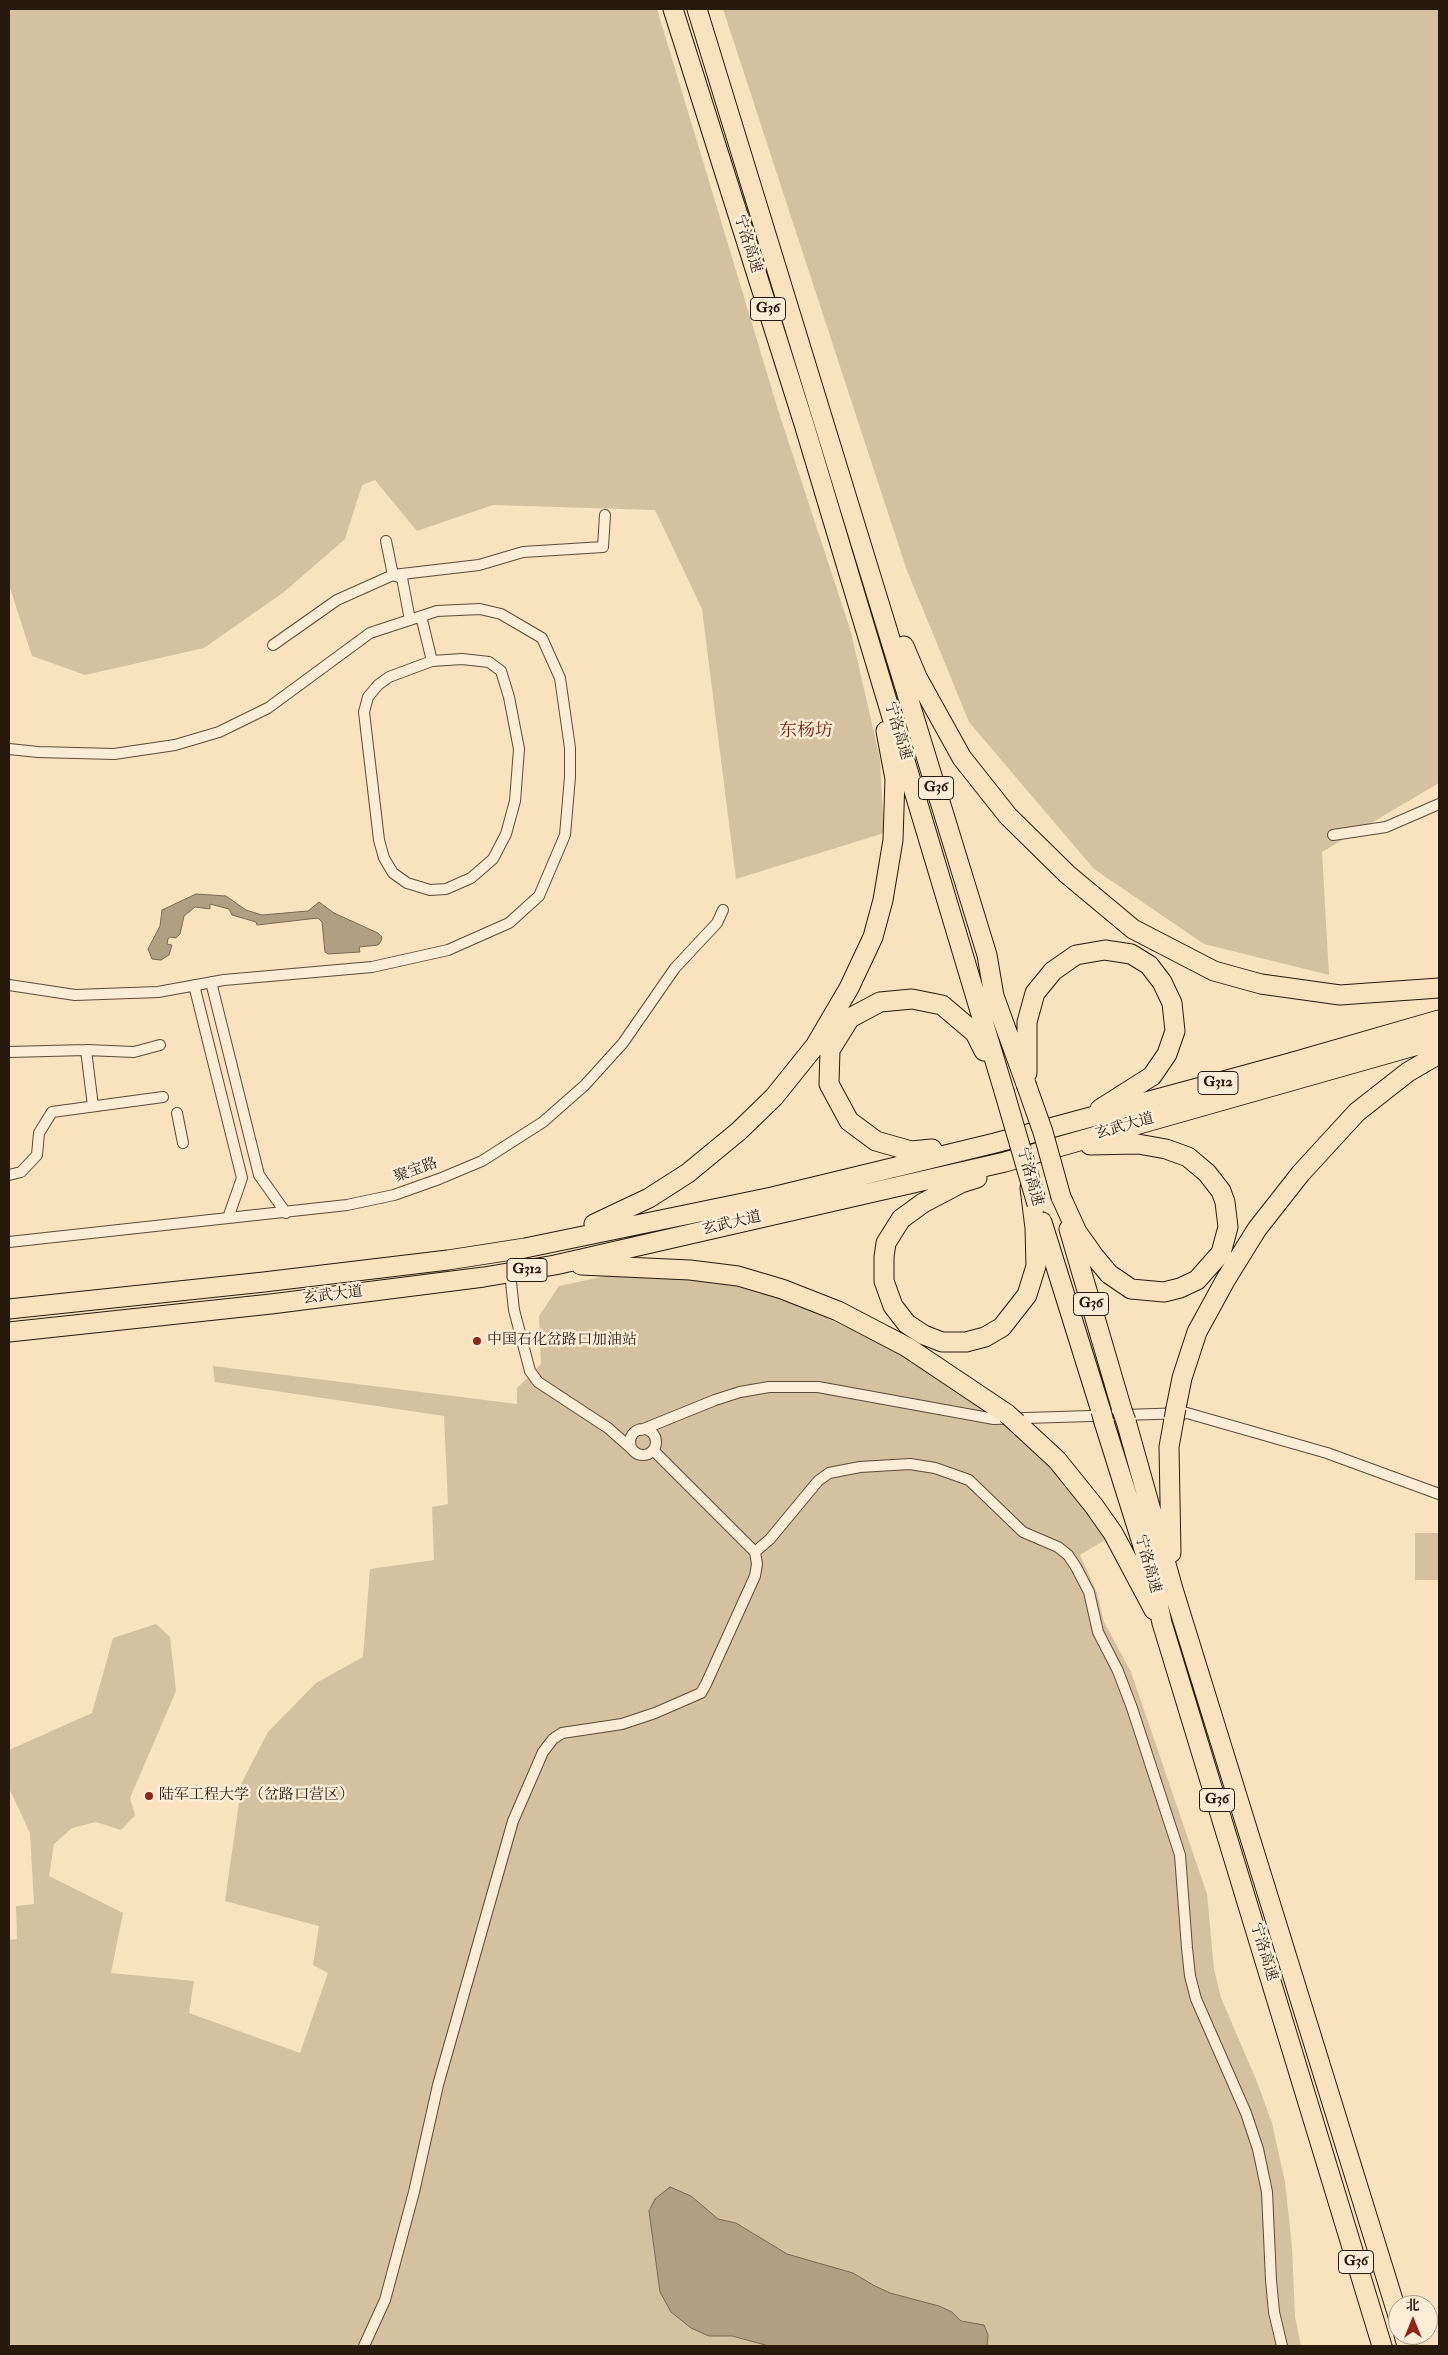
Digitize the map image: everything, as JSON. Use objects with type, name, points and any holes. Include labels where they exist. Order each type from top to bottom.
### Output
[{"type":"highway","name":"宁洛高速","points":[[673,9],[804,424],[1004,1091],[1029,1179],[1034,1205],[1152,1575],[1162,1624],[1226,1827],[1382,2346]]},
{"type":"highway","name":"宁洛高速","points":[[697,9],[987,955],[994,996],[1043,1132],[1075,1251],[1173,1589],[1392,2295]]},
{"type":"highway","points":[[845,491],[916,677],[962,758],[1008,816],[1082,886],[1133,929],[1214,971],[1262,984],[1340,995],[1439,988]]},
{"type":"highway","points":[[525,1248],[604,1221],[649,1198],[688,1173],[739,1131],[774,1096],[814,1046],[850,988],[873,937],[883,900],[892,840],[895,779],[860,610]]},
{"type":"highway","points":[[1026,1084],[1027,1022],[1035,993],[1053,971],[1076,955],[1105,950],[1131,954],[1149,965],[1162,982],[1172,1003],[1174,1031],[1167,1054],[1152,1076],[1082,1120]]},
{"type":"highway","points":[[995,1143],[911,1151],[876,1141],[849,1121],[829,1084],[830,1050],[850,1018],[880,1002],[912,999],[942,1005],[975,1033],[1004,1091]]},
{"type":"highway","name":"玄武大道","points":[[9,1308],[284,1280],[448,1260],[525,1248],[772,1197],[995,1143],[1290,1063],[1439,1020]]},
{"type":"highway","name":"玄武大道","points":[[9,1332],[271,1304],[555,1265],[1005,1162],[1439,1039]]},
{"type":"highway","points":[[1173,1589],[1169,1514],[1169,1447],[1182,1378],[1197,1332],[1257,1229],[1301,1173],[1357,1112],[1408,1072],[1439,1054]]},
{"type":"highway","points":[[1034,1205],[1036,1266],[1027,1295],[1002,1328],[986,1337],[966,1342],[950,1342],[924,1335],[907,1324],[893,1306],[884,1281],[886,1242],[901,1219],[923,1203],[960,1183],[1003,1168],[1043,1150],[1105,1144],[1138,1144],[1166,1149],[1188,1157],[1207,1173],[1221,1191],[1226,1202],[1228,1227],[1221,1253],[1197,1280],[1180,1288],[1164,1292],[1131,1289],[1108,1274],[1094,1256],[1077,1232],[1061,1197]]},
{"type":"highway","points":[[555,1265],[626,1266],[690,1270],[738,1276],[782,1289],[838,1311],[907,1347],[1012,1419],[1058,1460],[1113,1533],[1137,1581],[1162,1624]]},
{"type":"highway","points":[[9,1301],[43,1304]]},
{"type":"street","points":[[273,645],[336,600],[394,575],[479,566],[522,552],[603,548],[605,515]]},
{"type":"street","points":[[386,541],[394,575]]},
{"type":"street","points":[[394,575],[402,578],[410,620]]},
{"type":"street","points":[[9,749],[114,754],[167,748],[219,732],[268,708],[370,633],[437,611],[480,609],[502,614],[542,638],[560,678],[570,748],[570,777],[565,835],[539,896],[509,923],[448,950],[372,966],[294,972],[211,982],[158,992],[75,995],[9,985]]},
{"type":"street","points":[[421,616],[432,660]]},
{"type":"street","points":[[462,659],[489,662],[501,671],[509,697],[519,749],[515,801],[506,834],[493,859],[471,878],[446,889],[430,890],[407,883],[393,873],[384,858],[379,840],[364,712],[368,697],[378,685],[389,677],[432,660],[462,659]]},
{"type":"street","points":[[1333,835],[1386,827],[1439,804]]},
{"type":"street","name":"聚宝路","points":[[9,1242],[347,1205],[394,1195],[439,1180],[482,1161],[543,1122],[585,1085],[623,1043],[675,968],[717,923],[723,910]]},
{"type":"street","points":[[211,982],[259,1175],[286,1213]]},
{"type":"street","points":[[194,985],[242,1178],[228,1218]]},
{"type":"street","points":[[9,1052],[86,1050],[134,1052],[160,1045]]},
{"type":"street","points":[[86,1050],[93,1106]]},
{"type":"street","points":[[9,1174],[21,1172],[37,1155],[39,1133],[52,1112],[163,1097]]},
{"type":"street","points":[[177,1113],[183,1143]]},
{"type":"street","points":[[510,1272],[514,1310],[530,1371],[538,1382],[608,1428],[633,1450],[643,1455],[654,1447],[658,1430],[664,1420]]},
{"type":"street","points":[[608,1428],[624,1432],[639,1430],[723,1397],[769,1387],[818,1387],[994,1419],[1187,1413],[1327,1453],[1439,1494]]},
{"type":"street","points":[[364,2346],[385,2300],[414,2192],[438,2085],[513,1821],[543,1752],[553,1739],[562,1733],[622,1724],[701,1693],[751,1588],[757,1564],[755,1552],[654,1447],[651,1433],[639,1430]]},
{"type":"street","points":[[633,1450],[630,1440],[639,1430]]},
{"type":"street","points":[[755,1552],[770,1539],[818,1481],[829,1474],[860,1467],[910,1464],[934,1468],[969,1480],[1023,1532],[1058,1547],[1068,1555],[1076,1567],[1089,1592],[1098,1632],[1118,1672],[1132,1708],[1180,1855],[1190,1976],[1196,2000],[1246,2113],[1258,2149],[1268,2199],[1274,2312],[1282,2346]]},
{"type":"shaded area","points":[[9,9],[657,9],[779,413],[851,632],[880,759],[884,833],[736,879],[702,609],[655,510],[493,505],[417,531],[375,480],[362,485],[345,539],[284,592],[204,648],[85,675],[32,656],[9,585]]},
{"type":"shaded area","points":[[723,9],[1439,9],[1439,783],[1322,852],[1329,975],[1204,944],[1094,869],[969,722],[906,568]]},
{"type":"shaded area","points":[[196,894],[226,896],[246,910],[262,915],[308,911],[319,902],[334,913],[378,933],[382,937],[378,945],[359,947],[360,952],[328,954],[325,952],[322,922],[318,918],[257,925],[256,922],[232,915],[229,909],[210,904],[210,909],[195,907],[184,916],[180,934],[176,938],[170,937],[168,939],[167,944],[172,945],[169,955],[161,960],[152,959],[148,949],[160,926],[162,910]]},
{"type":"shaded area","points":[[620,1273],[705,1278],[791,1301],[925,1365],[1022,1435],[1110,1537],[1080,1555],[1097,1593],[1104,1622],[1131,1672],[1207,1894],[1214,1969],[1221,1998],[1257,2082],[1272,2123],[1285,2182],[1292,2247],[1295,2317],[1301,2346],[9,2346],[9,1940],[17,1939],[16,1906],[34,1904],[30,1833],[9,1788],[9,1750],[92,1713],[113,1638],[156,1624],[170,1637],[176,1691],[130,1798],[135,1815],[121,1830],[96,1822],[72,1828],[54,1844],[49,1876],[123,1913],[111,1973],[194,1981],[189,2013],[300,2053],[328,1973],[313,1965],[319,1926],[225,1901],[242,1782],[268,1732],[316,1683],[363,1657],[370,1569],[434,1560],[432,1507],[448,1504],[444,1416],[215,1382],[213,1366],[517,1404],[517,1388],[541,1364],[539,1316],[559,1286]]},
{"type":"shaded area","points":[[1415,1533],[1439,1533],[1439,1580],[1415,1580]]},
{"type":"shaded area","points":[[670,2187],[691,2196],[718,2219],[736,2223],[787,2254],[853,2273],[890,2293],[939,2306],[952,2312],[961,2321],[984,2325],[988,2335],[987,2346],[769,2346],[732,2336],[709,2336],[691,2328],[671,2312],[660,2292],[649,2211],[655,2199]]},
{"type":"place","name":"中国石化岔路口加油站","points":[[477,1341]]},
{"type":"place","name":"陆军工程大学（岔路口营区）","points":[[149,1796]]},
{"type":"district","name":"东杨坊","points":[[806,732]]}]
